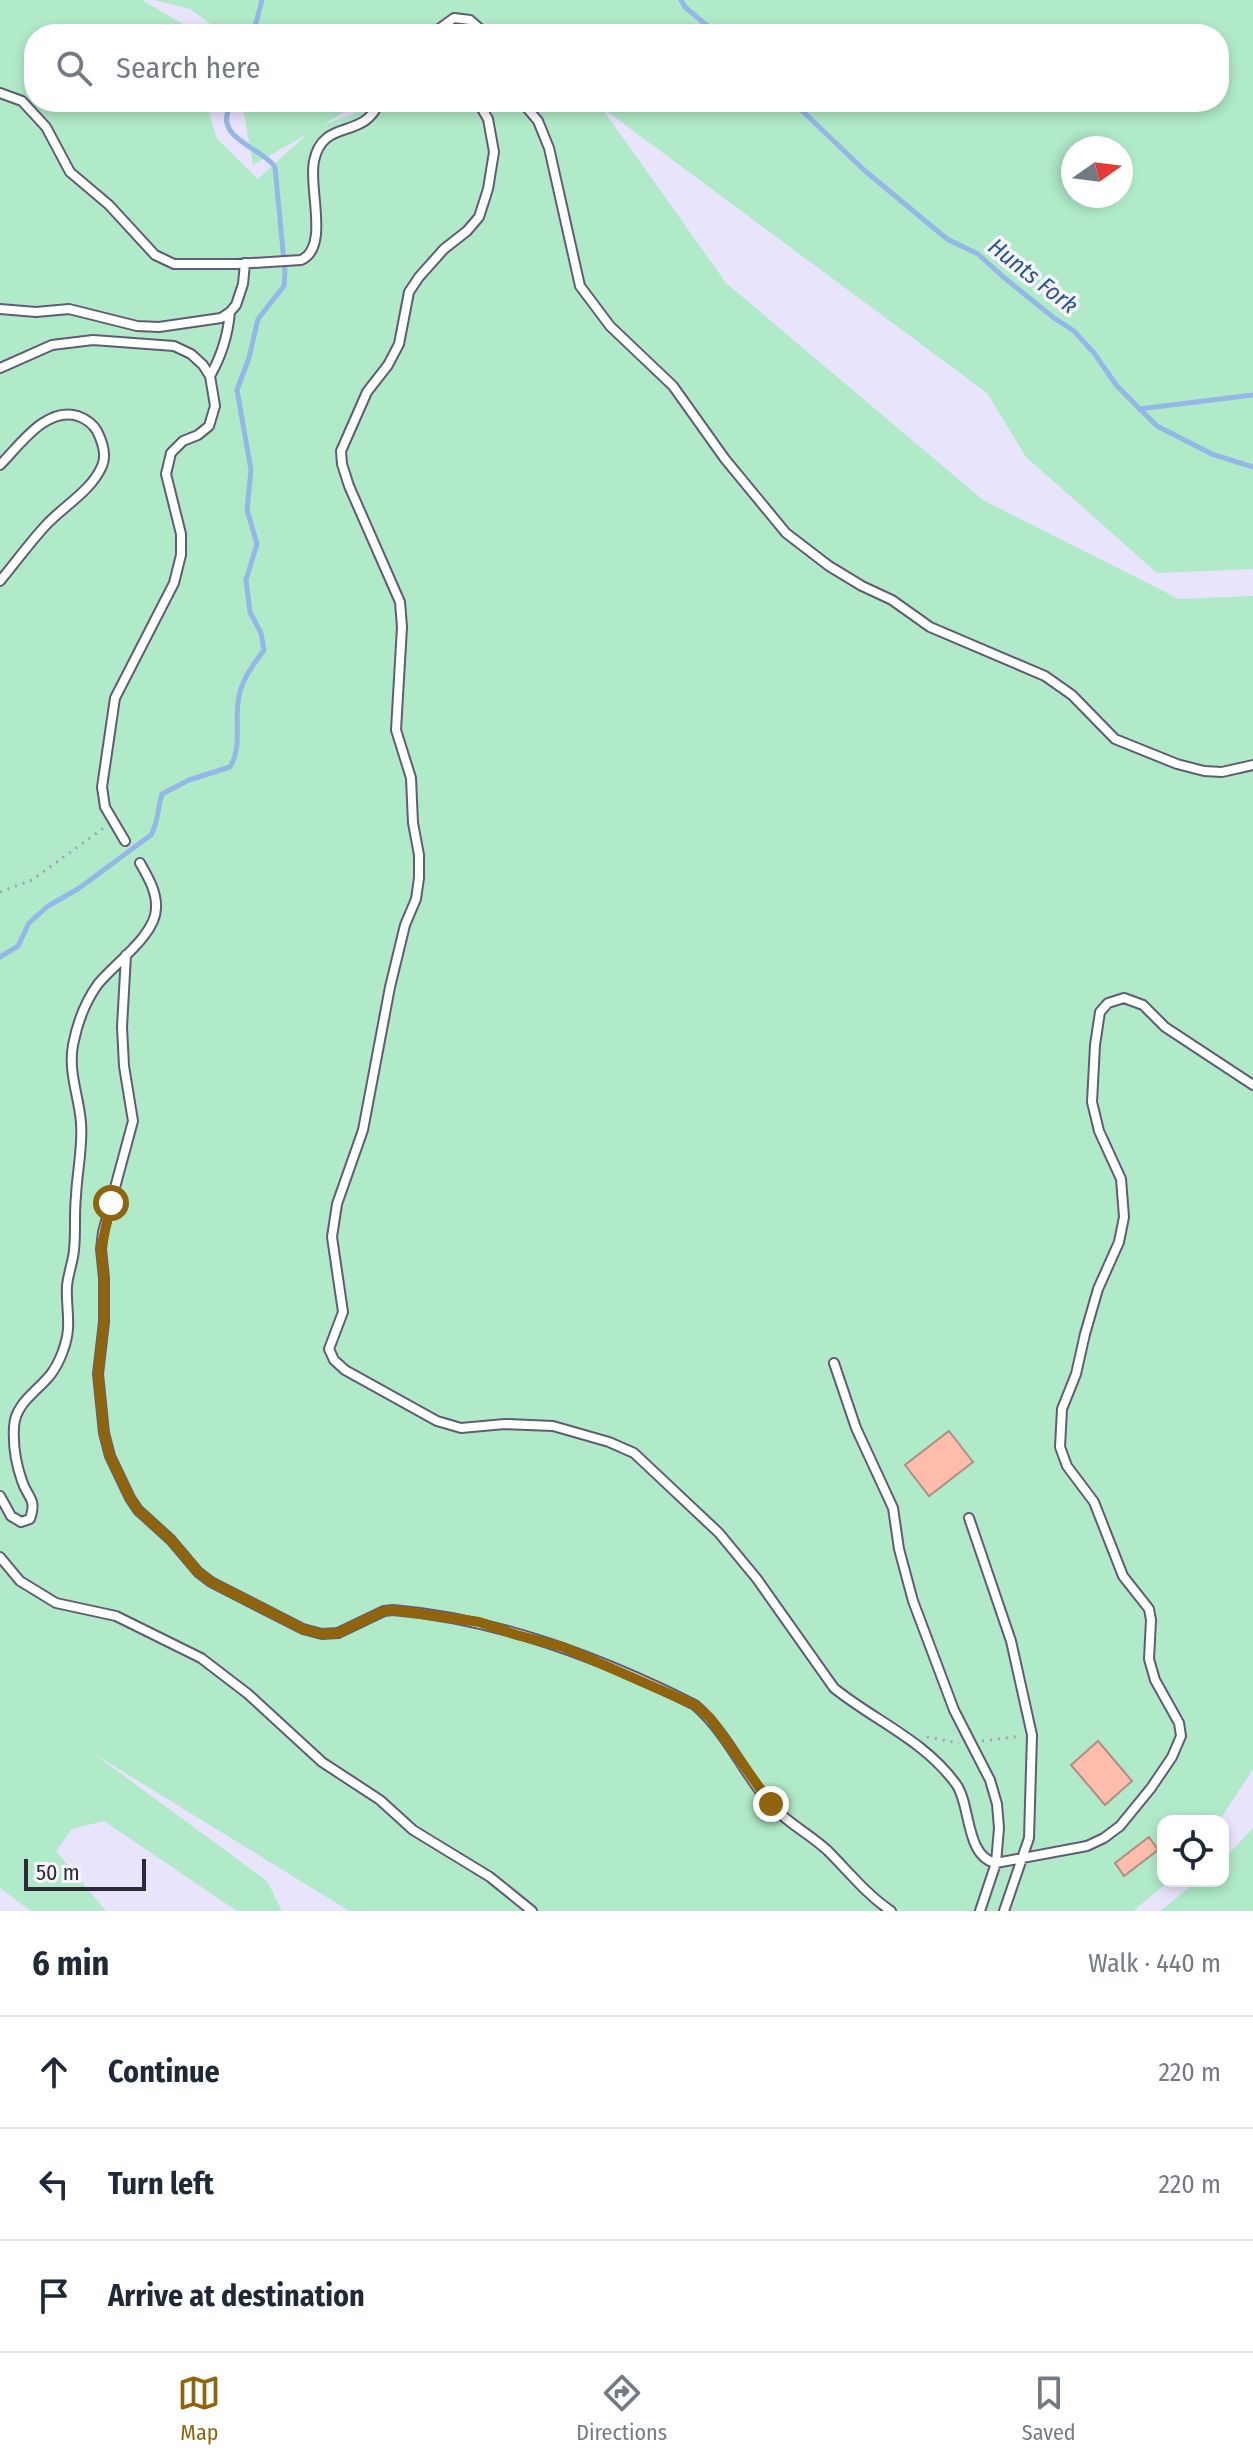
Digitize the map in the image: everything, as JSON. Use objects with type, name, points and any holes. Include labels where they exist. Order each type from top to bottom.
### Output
[{"type":"lane","points":[[446,24],[454,18],[470,20],[475,24]]},
{"type":"lane","points":[[0,93],[24,103]]},
{"type":"lane","points":[[32,112],[46,127],[70,172],[109,205],[155,255],[174,264],[308,258],[317,234],[312,188],[314,160],[321,143],[334,132],[356,127],[375,112]]},
{"type":"lane","points":[[484,112],[494,152],[488,189],[479,217],[444,249],[409,292],[399,344],[388,365],[367,392],[341,451],[349,486],[400,602],[402,627],[396,730],[411,778],[419,878],[416,899],[405,925],[390,987],[363,1130],[337,1204],[332,1237],[343,1312],[329,1349],[334,1360],[345,1370],[437,1421],[461,1428],[505,1424],[553,1426],[609,1442],[634,1453],[719,1533],[757,1579],[834,1688],[927,1751],[959,1786],[969,1828],[981,1854],[988,1861],[996,1863],[1087,1846],[1120,1826],[1151,1788],[1172,1757],[1181,1736],[1179,1723],[1155,1680],[1149,1659],[1149,1609],[1123,1576],[1094,1502],[1067,1466],[1060,1447],[1062,1409],[1076,1374],[1098,1289],[1119,1242],[1124,1217],[1121,1179],[1099,1131],[1092,1102],[1100,1012],[1108,1003],[1124,998],[1143,1005],[1165,1027],[1253,1085]]},
{"type":"lane","points":[[530,112],[538,121],[549,148],[580,286],[610,326],[673,386],[725,459],[786,533],[829,566],[892,600],[930,627],[1045,676],[1072,695],[1115,739],[1177,764],[1204,771],[1222,772],[1253,765]]},
{"type":"lane","points":[[0,309],[36,312],[69,309],[137,326],[221,318],[236,305],[243,284],[245,263]]},
{"type":"lane","points":[[210,376],[229,325],[230,312]]},
{"type":"lane","points":[[0,368],[52,345],[93,340],[174,346],[191,354],[210,376],[215,406],[209,426],[183,441],[171,453],[166,474],[181,534],[181,555],[174,583],[115,698],[102,787],[105,807],[125,841]]},
{"type":"lane","points":[[0,465],[32,431],[54,417],[68,413],[85,419],[96,429],[104,449],[103,465],[94,478],[47,524],[0,581]]},
{"type":"lane","points":[[0,1496],[11,1516],[21,1522],[30,1519],[34,1508],[19,1470],[14,1424],[28,1396],[50,1376],[58,1363],[68,1330],[67,1287],[74,1252],[81,1123],[71,1067],[73,1044],[82,1012],[97,986],[136,946],[157,910],[152,883],[140,863]]},
{"type":"lane","points":[[126,955],[122,1027],[124,1066],[133,1121],[101,1249],[104,1322],[98,1374],[104,1433],[110,1456],[138,1510],[211,1582],[303,1629],[322,1634],[338,1633],[384,1611],[393,1610],[458,1617],[563,1647],[695,1705],[710,1718],[771,1804],[826,1850],[872,1898],[891,1911]]},
{"type":"lane","points":[[834,1363],[856,1428],[893,1508],[899,1549],[913,1601],[954,1710],[990,1780],[997,1804],[999,1828],[996,1863],[980,1911]]},
{"type":"lane","points":[[969,1518],[1011,1641],[1032,1735],[1029,1838],[1004,1911]]},
{"type":"lane","points":[[0,1557],[20,1581],[56,1603],[116,1616],[201,1658],[248,1694],[322,1762],[380,1800],[413,1830],[490,1877],[532,1911]]},
{"type":"path","points":[[0,892],[32,880],[99,830],[114,824]]},
{"type":"green space","points":[[0,0],[142,0],[183,24],[24,24],[24,112],[209,112],[217,139],[258,179],[307,134],[253,165],[244,112],[344,112],[323,125],[358,112],[605,112],[726,283],[983,500],[1179,599],[1253,596],[1253,1769],[1223,1815],[1157,1815],[1157,1887],[1162,1887],[1133,1911],[349,1911],[93,1753],[267,1881],[282,1911],[237,1911],[104,1821],[72,1829],[56,1851],[106,1911],[31,1911],[0,1888]]},
{"type":"green space","points":[[154,0],[1253,0],[1253,569],[1157,573],[1026,457],[987,393],[608,112],[1229,112],[1229,24],[210,24],[190,9]]},
{"type":"green space","points":[[1253,1828],[1253,1911],[1160,1911],[1190,1887],[1229,1887],[1229,1854]]},
{"type":"building","points":[[949,1431],[973,1462],[929,1496],[905,1465]]},
{"type":"building","points":[[1098,1741],[1132,1781],[1105,1805],[1071,1765]]},
{"type":"building","points":[[1149,1837],[1157,1849],[1124,1876],[1115,1863]]},
{"type":"waterway","points":[[256,24],[262,0]]},
{"type":"waterway","name":"Hunts Fork","points":[[681,0],[705,24]]},
{"type":"waterway","points":[[0,957],[18,946],[29,923],[48,906],[78,889],[151,835],[162,794],[189,780],[230,767],[237,744],[241,689],[264,650],[261,633],[250,612],[246,580],[257,544],[247,510],[251,470],[237,390],[249,358],[258,319],[284,286],[285,272],[275,167],[232,133],[227,124],[228,112]]},
{"type":"waterway","name":"Hunts Fork","points":[[803,112],[864,170],[947,239],[978,254],[1074,331],[1117,386],[1157,426],[1212,454],[1253,467]]},
{"type":"waterway","points":[[1139,409],[1253,395]]},
{"type":"route","points":[[111,1203],[101,1249],[104,1322],[98,1374],[104,1433],[110,1456],[138,1510],[171,1540],[198,1572],[235,1595],[303,1629],[322,1634],[338,1633],[384,1611],[423,1612],[479,1622],[584,1655],[695,1705],[710,1718],[771,1804]]}]
